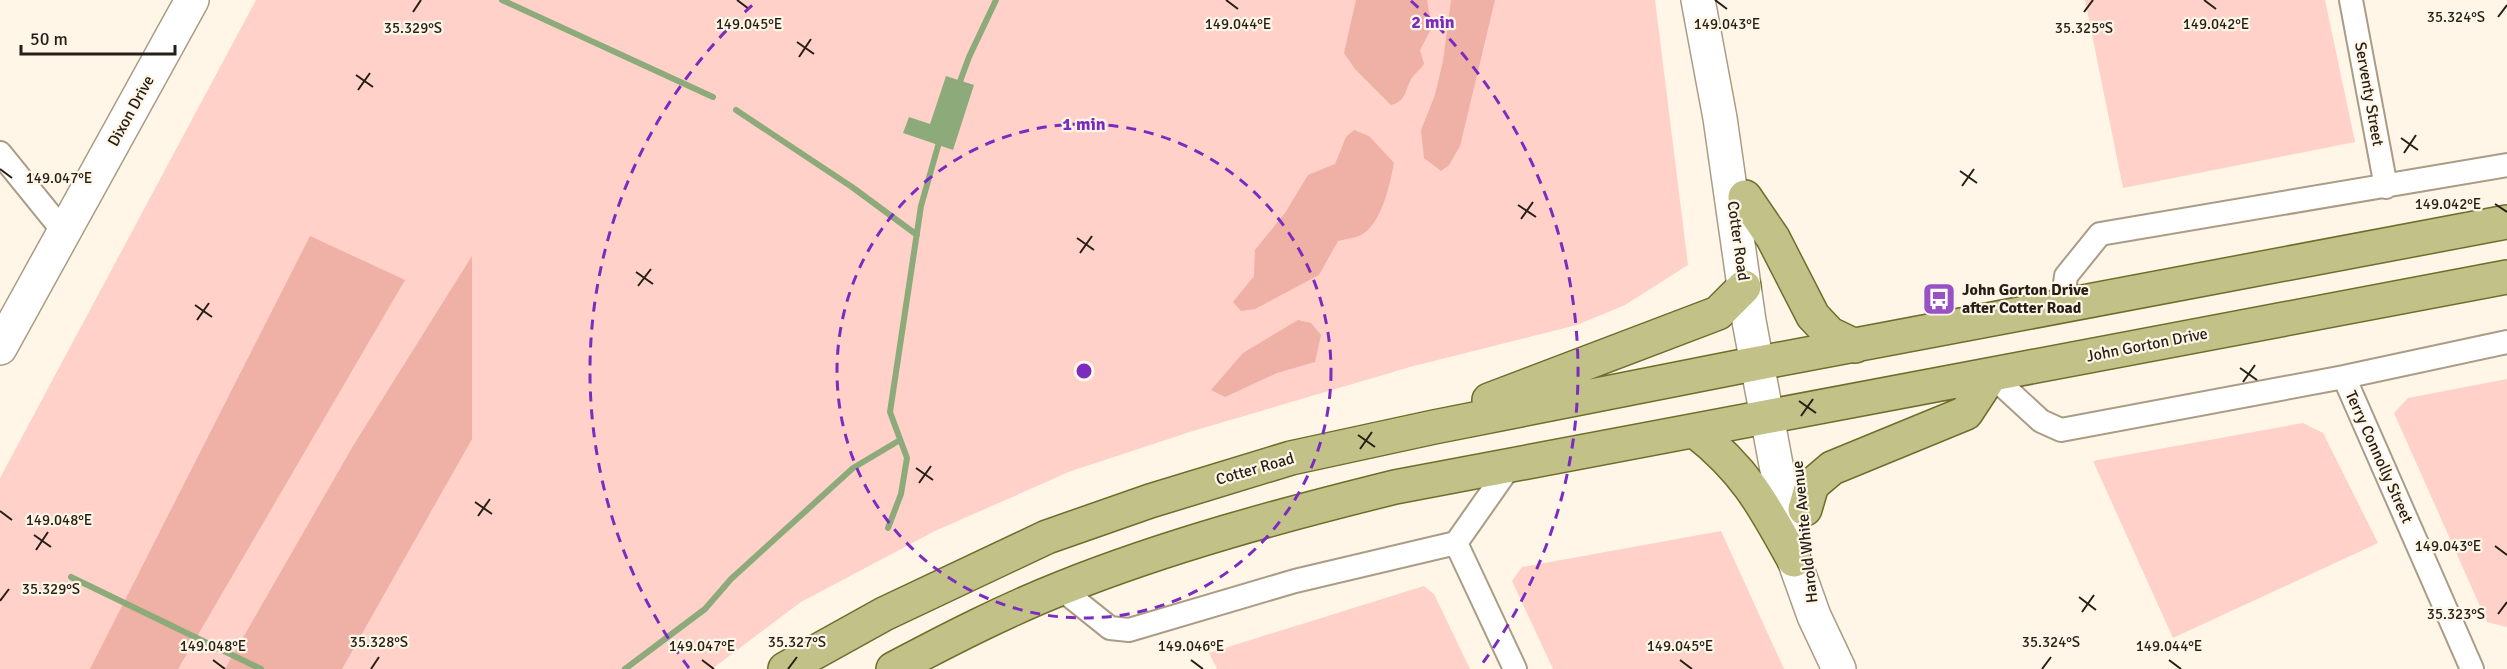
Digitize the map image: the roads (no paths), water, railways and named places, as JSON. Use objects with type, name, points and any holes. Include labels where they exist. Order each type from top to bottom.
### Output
[{"type":"main road","name":"Dixon Drive","points":[[0,348],[192,0]]},
{"type":"main road","name":"Cotter Road","points":[[1698,0],[1720,118],[1744,287],[1767,362]]},
{"type":"main road","name":"Cotter Road","points":[[1720,118],[1745,197],[1767,362],[1777,416]]},
{"type":"main road","points":[[1745,197],[1773,238],[1813,316],[1830,334],[1855,346]]},
{"type":"main road","points":[[1767,362],[2507,222]]},
{"type":"main road","name":"John Gorton Drive","points":[[1777,416],[2507,277]]},
{"type":"main road","points":[[1082,523],[1123,491],[1211,462],[1338,428],[1499,396],[1718,314],[1744,287]]},
{"type":"main road","name":"Cotter Road","points":[[785,669],[884,614],[962,575],[1082,523],[1230,475],[1361,441],[1767,362]]},
{"type":"main road","points":[[1805,509],[1812,485],[1832,468],[1966,413],[1991,375]]},
{"type":"main road","points":[[893,669],[927,661],[1060,588],[1189,542],[1294,512],[1395,487],[1777,416]]},
{"type":"main road","name":"Harold White Avenue","points":[[1777,416],[1799,464],[1814,616]]},
{"type":"main road","name":"Harold White Avenue","points":[[1777,416],[1794,560],[1814,616],[1839,669]]},
{"type":"main road","points":[[1695,430],[1725,455],[1746,479],[1767,510],[1794,560]]},
{"type":"street","name":"Serventy Street","points":[[2351,0],[2386,187]]},
{"type":"street","points":[[0,153],[64,232]]},
{"type":"street","points":[[2062,307],[2066,276],[2100,234],[2507,165]]},
{"type":"street","points":[[1991,375],[2041,422],[2061,430],[2344,377],[2507,342]]},
{"type":"street","name":"Terry Connolly Street","points":[[2344,377],[2472,669]]},
{"type":"street","points":[[1060,588],[1110,628],[1129,630],[1295,580],[1456,543],[1510,466]]},
{"type":"street","points":[[1456,543],[1515,669]]},
{"type":"waterway","points":[[502,0],[713,97]]},
{"type":"waterway","points":[[958,87],[969,57],[996,0]]},
{"type":"waterway","points":[[736,110],[852,187],[917,235]]},
{"type":"waterway","points":[[888,528],[901,494],[907,458],[890,412],[921,206],[940,139]]},
{"type":"waterway","points":[[625,669],[705,609],[731,579],[853,468],[900,440]]},
{"type":"waterway","points":[[71,577],[261,669]]},
{"type":"place","name":"John Gorton Drive after Cotter Road","points":[[1939,299]]}]
